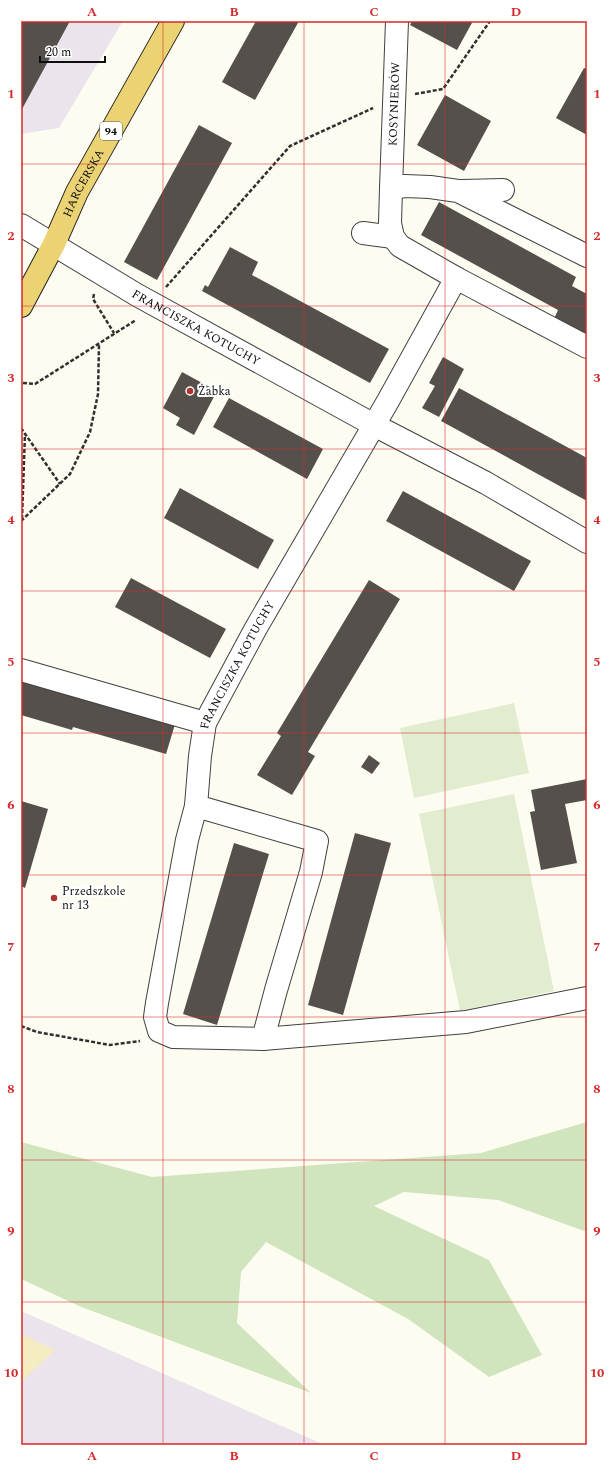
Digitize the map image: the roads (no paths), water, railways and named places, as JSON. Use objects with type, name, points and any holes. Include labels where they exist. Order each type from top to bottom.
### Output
[{"type":"main road","name":"HARCERSKA","points":[[21,306],[54,244],[77,192],[173,21]]},
{"type":"street","name":"KOSYNIERÓW","points":[[390,188],[397,21]]},
{"type":"street","points":[[504,190],[458,191],[430,186],[405,186],[390,188],[390,223],[393,237],[400,246],[456,278],[587,347]]},
{"type":"street","points":[[458,191],[587,256]]},
{"type":"street","name":"FRANCISZKA KOTUCHY","points":[[21,225],[153,304],[374,425],[486,483],[587,542]]},
{"type":"street","points":[[363,233],[393,237]]},
{"type":"street","name":"FRANCISZKA KOTUCHY","points":[[263,1039],[173,1037],[159,1031],[155,1017],[187,840],[196,806],[200,756],[205,723],[256,628],[315,529],[456,278]]},
{"type":"street","points":[[21,670],[205,723]]},
{"type":"street","points":[[196,806],[317,841],[311,872],[263,1039],[466,1022],[587,998]]},
{"type":"place","name":"Żabka","points":[[190,391]]},
{"type":"place","name":"Przedszkole nr 13","points":[[54,898]]}]
